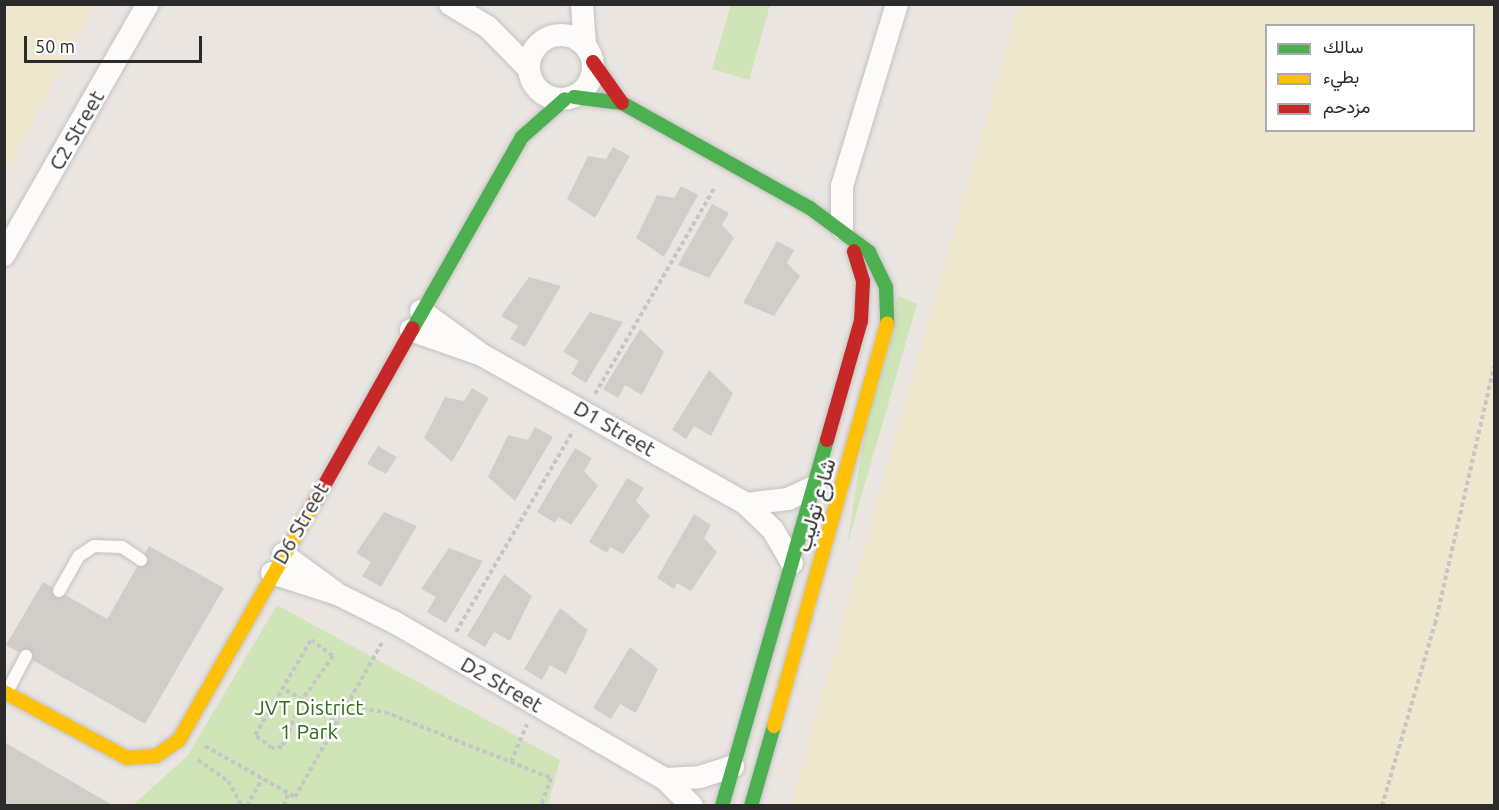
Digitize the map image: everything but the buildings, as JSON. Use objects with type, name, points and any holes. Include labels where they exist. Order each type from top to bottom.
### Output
[{"type":"street","name":"C2 Street","points":[[4,255],[148,4]]},
{"type":"street","points":[[450,4],[488,27],[529,73],[540,92],[570,98],[590,82],[589,54],[582,4]]},
{"type":"street","points":[[529,73],[531,53],[551,36],[574,4]]},
{"type":"street","points":[[842,228],[842,186],[897,4]]},
{"type":"street","points":[[488,27],[551,36],[589,54]]},
{"type":"street","name":"شارع توليب","points":[[589,54],[622,103]]},
{"type":"street","name":"D6 Street","points":[[522,137],[529,73]]},
{"type":"street","name":"شارع توليب","points":[[570,98],[622,103],[810,208],[842,228],[879,268],[886,287],[887,326],[751,806]]},
{"type":"street","name":"D6 Street","points":[[5,693],[113,754],[156,756],[188,729],[278,563],[522,137],[570,98]]},
{"type":"street","points":[[810,208],[842,186]]},
{"type":"street","name":"شارع توليب","points":[[722,806],[814,487],[864,301],[858,261],[842,228]]},
{"type":"street","name":"D1 Street","points":[[416,321],[746,504],[773,530],[792,563]]},
{"type":"street","points":[[746,504],[788,499],[814,487]]},
{"type":"street","name":"D2 Street","points":[[278,563],[394,622],[665,779],[692,806]]},
{"type":"street","points":[[665,779],[700,777],[733,766]]},
{"type":"lane","points":[[59,591],[79,556],[94,546],[122,547],[141,560]]},
{"type":"lane","points":[[5,693],[26,656]]},
{"type":"path","points":[[1382,806],[1435,624],[1494,367]]},
{"type":"path","points":[[204,746],[295,797],[394,622]]},
{"type":"path","points":[[306,641],[330,651],[331,658],[302,700],[282,747],[259,742],[255,735],[286,690],[306,641]]},
{"type":"path","points":[[286,690],[338,721]]},
{"type":"path","points":[[511,762],[536,704]]},
{"type":"path","points":[[347,706],[385,712],[551,778],[541,806]]},
{"type":"path","points":[[210,737],[195,759],[228,781],[242,806]]},
{"type":"path","points":[[248,806],[262,778]]},
{"type":"path","points":[[284,806],[288,794]]},
{"type":"green space","points":[[731,5],[770,5],[749,80],[712,69]]},
{"type":"green space","points":[[898,296],[917,304],[847,546],[865,428]]},
{"type":"green space","name":"JVT District 1 Park","points":[[277,605],[560,760],[548,805],[132,806],[187,756]]},
{"type":"sand","points":[[4,5],[95,5],[5,175]]},
{"type":"sand","points":[[1018,5],[1494,5],[1494,805],[790,805]]},
{"type":"traffic: fast","points":[[574,97],[622,103],[810,208],[869,252],[886,287],[887,324]]},
{"type":"traffic: fast","points":[[413,328],[522,137],[565,99]]},
{"type":"traffic: fast","points":[[722,806],[827,440]]},
{"type":"traffic: fast","points":[[751,806],[774,726]]},
{"type":"traffic: slow","points":[[774,726],[887,324]]},
{"type":"traffic: slow","points":[[4,692],[127,758],[156,756],[179,740],[316,500]]},
{"type":"traffic: jam","points":[[593,62],[622,103]]},
{"type":"traffic: jam","points":[[827,440],[861,321],[863,281],[854,251]]},
{"type":"traffic: jam","points":[[316,500],[413,328]]}]
